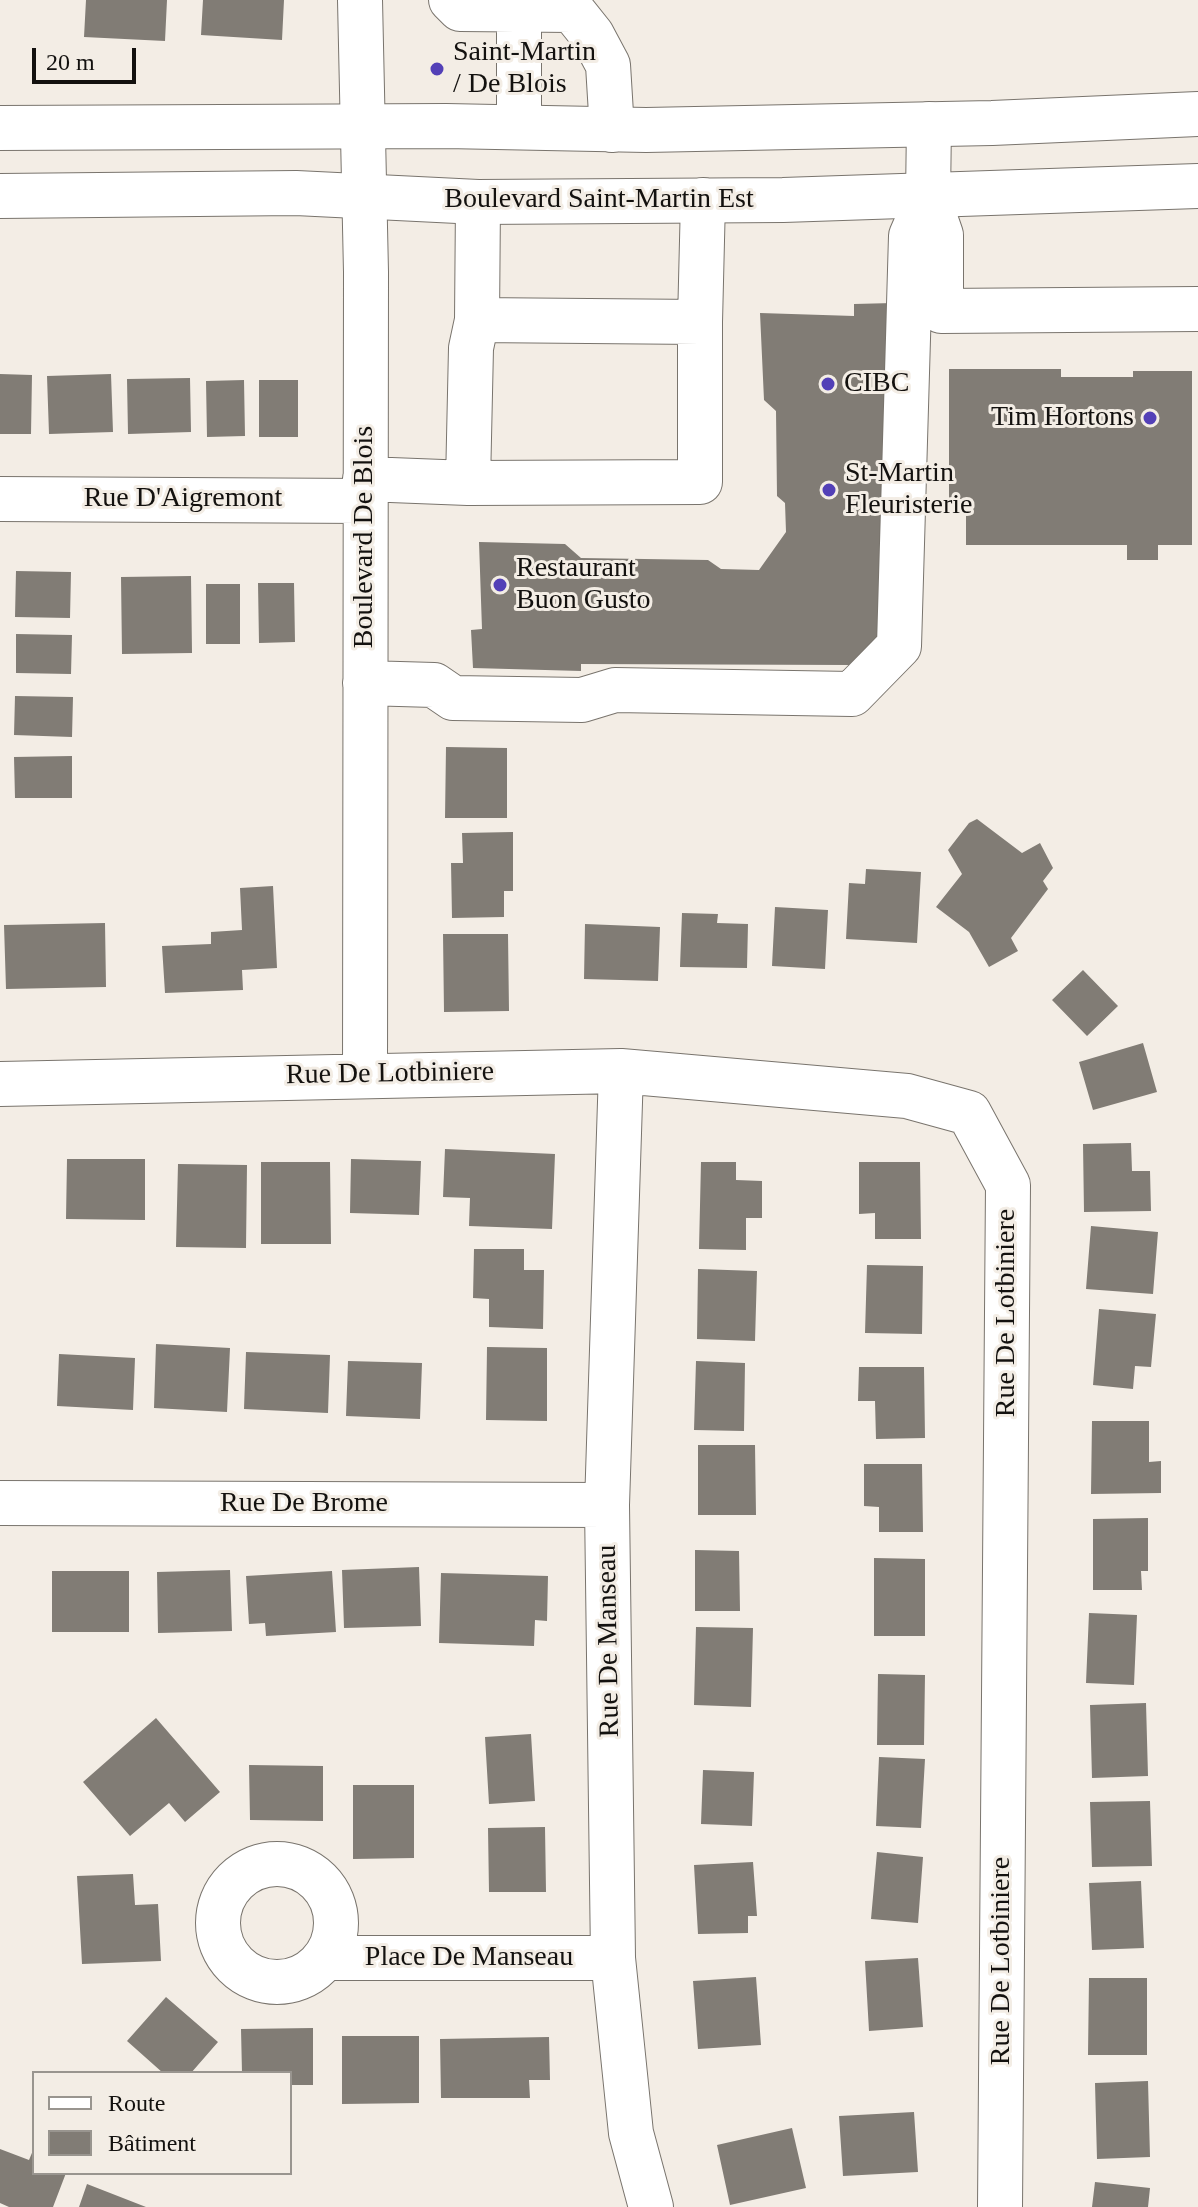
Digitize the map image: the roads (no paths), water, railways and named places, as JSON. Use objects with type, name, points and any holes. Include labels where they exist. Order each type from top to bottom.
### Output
[{"type":"street","name":"Boulevard De Blois","points":[[360,0],[365,490],[365,1074]]},
{"type":"street","points":[[451,0],[460,9],[519,10],[572,5],[608,65],[612,130]]},
{"type":"street","points":[[519,10],[519,127]]},
{"type":"street","points":[[0,128],[362,126],[612,130],[929,124],[1198,114]]},
{"type":"street","points":[[929,124],[928,197],[941,235],[941,311],[1198,309]]},
{"type":"street","name":"Boulevard Saint-Martin Est","points":[[0,196],[296,193],[478,202],[928,197],[1198,186]]},
{"type":"street","points":[[365,683],[434,685],[453,698],[582,700],[615,690],[852,694],[899,646],[911,236],[928,197]]},
{"type":"street","points":[[477,320],[700,322],[703,200]]},
{"type":"street","points":[[468,483],[471,348],[477,320],[478,202]]},
{"type":"street","name":"Rue D'Aigremont","points":[[0,499],[365,490],[468,483],[700,482],[700,322]]},
{"type":"street","name":"Rue De Lotbiniere","points":[[0,1084],[621,1071],[907,1096],[969,1113],[1008,1185],[1000,2207]]},
{"type":"street","name":"Rue De Manseau","points":[[621,1071],[607,1505],[613,1958],[631,2133],[651,2207]]},
{"type":"street","name":"Rue De Brome","points":[[0,1503],[607,1505]]},
{"type":"street","name":"Place De Manseau","points":[[325,1958],[613,1958]]},
{"type":"place","name":"Saint-Martin / De Blois","points":[[437,69]]},
{"type":"place","name":"CIBC","points":[[828,384]]},
{"type":"place","name":"Tim Hortons","points":[[1150,418]]},
{"type":"place","name":"St-Martin Fleuristerie","points":[[829,490]]},
{"type":"place","name":"Restaurant Buon Gusto","points":[[500,585]]}]
